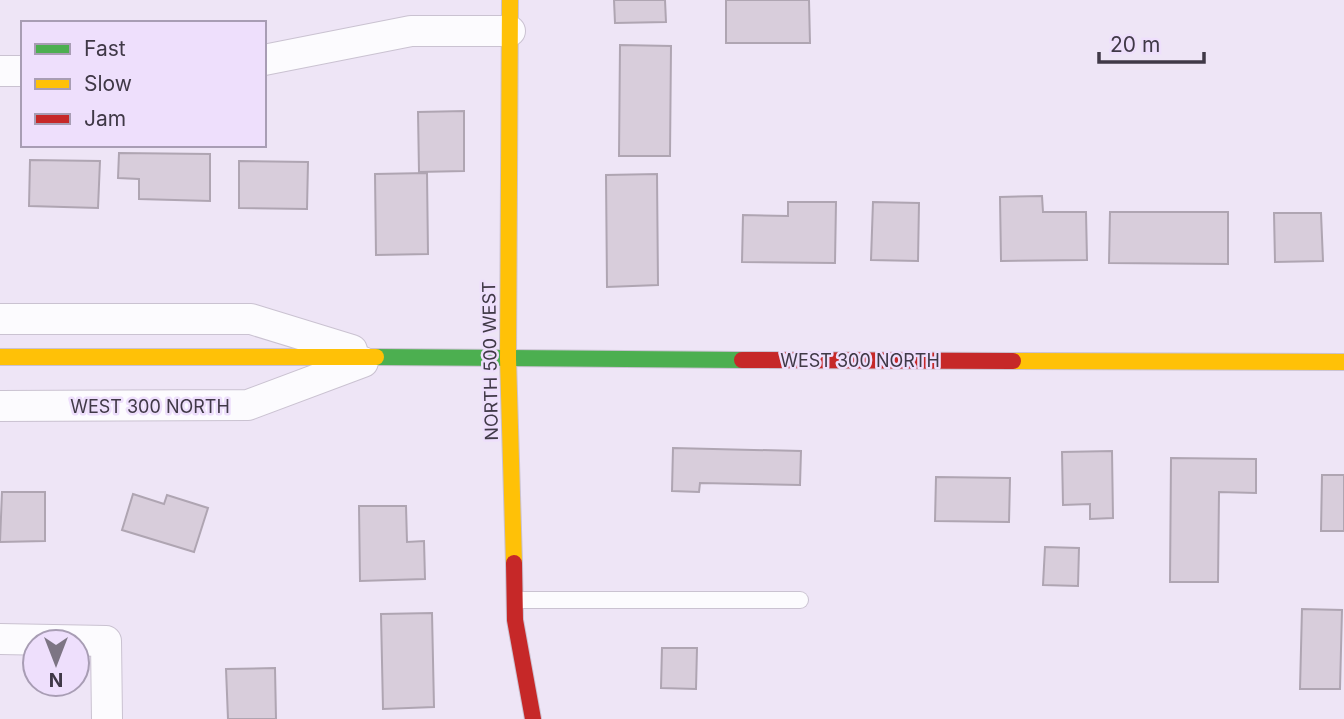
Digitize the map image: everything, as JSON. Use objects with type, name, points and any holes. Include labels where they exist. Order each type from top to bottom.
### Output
[{"type":"main road","name":"NORTH 500 WEST","points":[[510,0],[508,359],[514,600],[515,620],[533,719]]},
{"type":"main road","name":"WEST 300 NORTH","points":[[6,358],[376,357],[1344,362]]},
{"type":"street","points":[[266,60],[411,31],[510,31]]},
{"type":"street","points":[[0,71],[21,71]]},
{"type":"street","name":"WEST 300 NORTH","points":[[0,319],[251,319],[376,357]]},
{"type":"street","name":"WEST 300 NORTH","points":[[0,406],[248,405],[376,357]]},
{"type":"street","points":[[0,639],[106,641],[107,719]]},
{"type":"lane","points":[[514,600],[800,600]]},
{"type":"building","points":[[614,0],[665,0],[666,22],[615,23]]},
{"type":"building","points":[[726,0],[809,0],[810,43],[726,43]]},
{"type":"building","points":[[620,45],[671,46],[670,156],[619,156]]},
{"type":"building","points":[[464,111],[464,171],[419,172],[418,112]]},
{"type":"building","points":[[119,153],[210,154],[210,201],[139,199],[139,179],[118,178]]},
{"type":"building","points":[[30,160],[100,161],[98,208],[29,206]]},
{"type":"building","points":[[239,161],[308,162],[307,209],[239,208]]},
{"type":"building","points":[[427,173],[428,254],[376,255],[375,174]]},
{"type":"building","points":[[657,174],[658,285],[607,287],[606,175]]},
{"type":"building","points":[[1042,196],[1043,212],[1086,212],[1087,260],[1001,261],[1000,197]]},
{"type":"building","points":[[788,202],[836,202],[835,263],[742,262],[743,215],[788,216]]},
{"type":"building","points":[[873,202],[919,203],[918,261],[871,260]]},
{"type":"building","points":[[1110,212],[1228,212],[1228,264],[1109,263]]},
{"type":"building","points":[[1274,213],[1321,213],[1323,261],[1275,262]]},
{"type":"building","points":[[673,448],[801,451],[800,485],[700,483],[699,492],[672,491]]},
{"type":"building","points":[[1112,451],[1113,518],[1090,519],[1090,504],[1063,505],[1062,452]]},
{"type":"building","points":[[1171,458],[1256,459],[1256,493],[1219,492],[1218,582],[1170,582]]},
{"type":"building","points":[[1322,475],[1344,475],[1344,531],[1321,531]]},
{"type":"building","points":[[936,477],[1010,478],[1009,522],[935,521]]},
{"type":"building","points":[[2,492],[45,492],[45,541],[0,542]]},
{"type":"building","points":[[133,494],[164,504],[167,495],[208,508],[194,552],[122,530]]},
{"type":"building","points":[[359,506],[406,506],[407,542],[424,541],[425,579],[360,581]]},
{"type":"building","points":[[1045,547],[1079,548],[1078,586],[1043,585]]},
{"type":"building","points":[[1302,609],[1342,610],[1340,689],[1300,689]]},
{"type":"building","points":[[432,613],[434,707],[383,709],[381,614]]},
{"type":"building","points":[[662,648],[697,648],[696,689],[661,688]]},
{"type":"building","points":[[275,668],[276,719],[228,719],[226,669]]},
{"type":"traffic: fast","points":[[376,357],[742,360]]},
{"type":"traffic: slow","points":[[510,0],[508,359],[514,563]]},
{"type":"traffic: slow","points":[[0,357],[376,357]]},
{"type":"traffic: slow","points":[[1013,361],[1344,362]]},
{"type":"traffic: jam","points":[[742,360],[1013,361]]},
{"type":"traffic: jam","points":[[514,563],[515,620],[533,719]]}]
